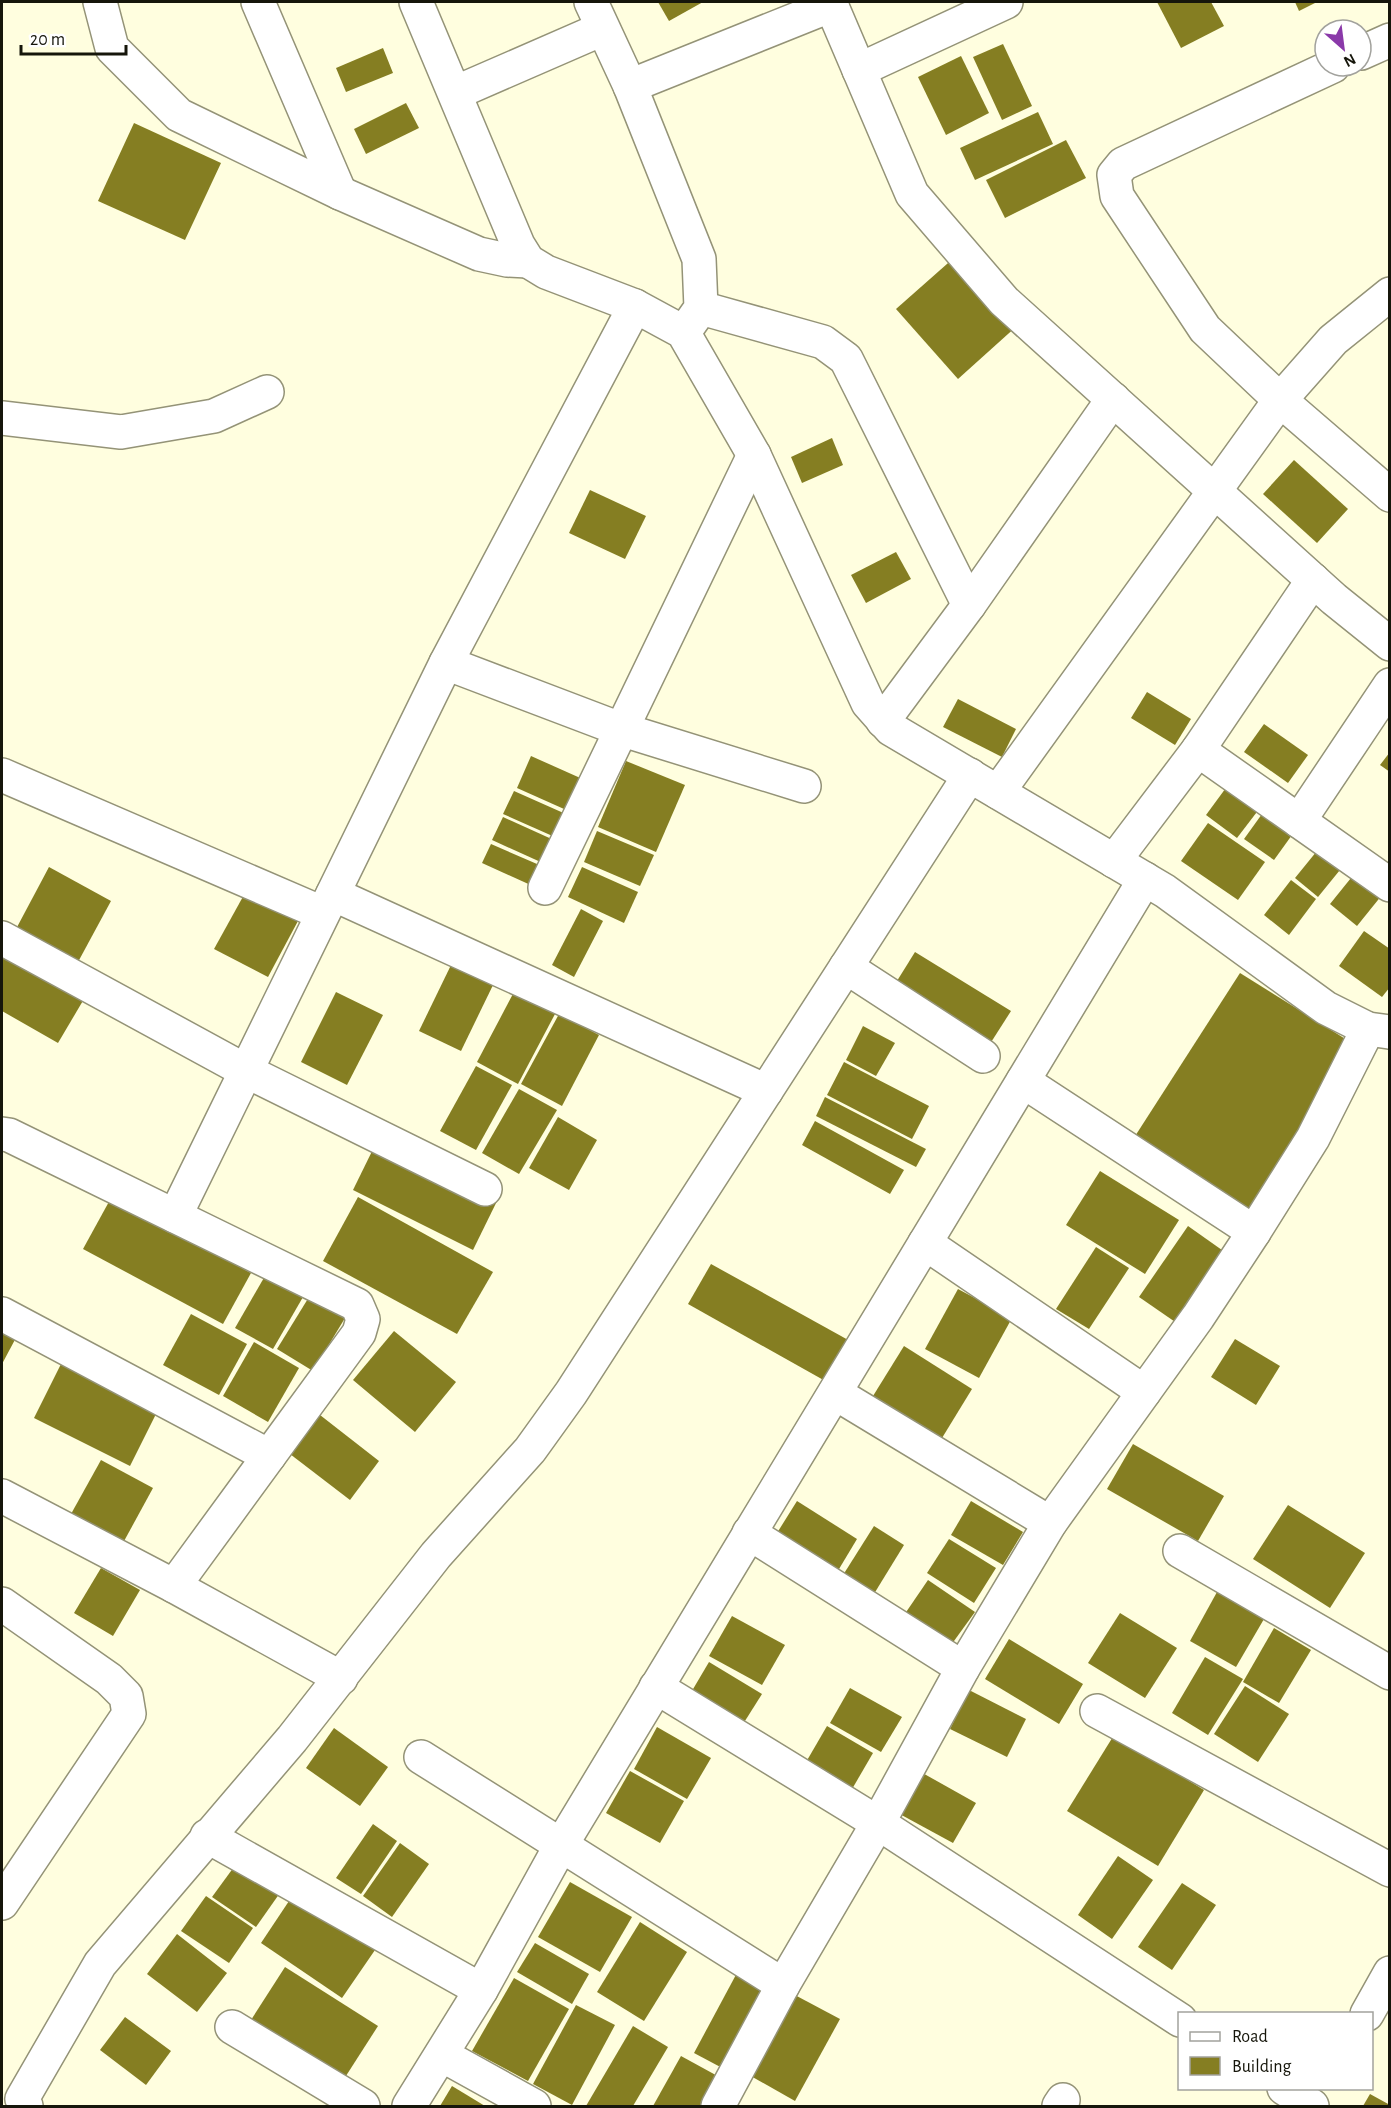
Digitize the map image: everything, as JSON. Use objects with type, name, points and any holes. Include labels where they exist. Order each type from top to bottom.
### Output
[{"type":"street","points":[[100,2],[112,48],[179,115],[340,192],[479,254],[507,260],[528,261]]},
{"type":"street","points":[[258,2],[340,192]]},
{"type":"street","points":[[416,2],[518,245],[528,261],[546,272],[634,306],[692,320],[823,342],[846,359],[969,605]]},
{"type":"street","points":[[859,70],[1006,2]]},
{"type":"street","points":[[630,86],[831,3],[912,194],[1004,301],[1313,580],[1389,644]]},
{"type":"street","points":[[455,93],[597,15],[630,86],[699,259],[692,320],[868,703],[891,729],[1145,879],[1326,1008],[1379,1031],[1254,1232],[1050,1523],[963,1668],[878,1823],[783,1985],[718,2106]]},
{"type":"street","points":[[1373,47],[1389,40]]},
{"type":"street","points":[[1313,75],[1123,164],[1114,175],[1117,196],[1205,329],[1280,400],[1389,495]]},
{"type":"street","points":[[998,792],[1280,400],[1333,340],[1389,294]]},
{"type":"street","points":[[175,1216],[446,663],[634,306]]},
{"type":"street","points":[[2,418],[121,432],[214,416],[267,392]]},
{"type":"street","points":[[883,721],[969,605],[1113,399]]},
{"type":"street","points":[[545,888],[754,455]]},
{"type":"street","points":[[1114,861],[1198,750],[1313,580]]},
{"type":"street","points":[[446,663],[620,729],[804,786]]},
{"type":"street","points":[[1299,821],[1389,686]]},
{"type":"street","points":[[1198,750],[1389,885]]},
{"type":"street","points":[[26,2106],[22,2099],[100,1964],[292,1739],[436,1555],[530,1449],[557,1412],[970,775]]},
{"type":"street","points":[[2,776],[327,904],[766,1091]]},
{"type":"street","points":[[409,2106],[480,1990],[560,1847],[1145,879]]},
{"type":"street","points":[[2,938],[246,1071],[485,1189]]},
{"type":"street","points":[[846,967],[982,1056]]},
{"type":"street","points":[[1023,1080],[1254,1232]]},
{"type":"street","points":[[2,1134],[9,1135],[357,1305],[363,1319],[359,1334],[174,1586]]},
{"type":"street","points":[[925,1243],[1144,1392]]},
{"type":"street","points":[[2,1314],[269,1456]]},
{"type":"street","points":[[835,1393],[1050,1523]]},
{"type":"street","points":[[2,1496],[174,1586],[341,1678]]},
{"type":"street","points":[[749,1533],[963,1668]]},
{"type":"street","points":[[1180,1551],[1389,1673]]},
{"type":"street","points":[[2,1604],[109,1679],[126,1696],[129,1714],[2,1903]]},
{"type":"street","points":[[656,1687],[878,1823],[1178,2019]]},
{"type":"street","points":[[1097,1711],[1389,1870]]},
{"type":"street","points":[[421,1757],[560,1847],[783,1985]]},
{"type":"street","points":[[207,1836],[480,1990]]},
{"type":"street","points":[[1368,2012],[1389,1973]]},
{"type":"street","points":[[232,2028],[363,2106]]},
{"type":"street","points":[[442,2055],[534,2106]]},
{"type":"street","points":[[1287,2090],[1312,2106]]},
{"type":"street","points":[[1316,2106],[1325,2090]]},
{"type":"building","points":[[658,2],[703,2],[669,21]]},
{"type":"building","points":[[1157,2],[1211,2],[1224,26],[1181,48]]},
{"type":"building","points":[[1295,2],[1317,2],[1299,11]]},
{"type":"building","points":[[1003,44],[1032,106],[1002,120],[973,57]]},
{"type":"building","points":[[383,48],[393,73],[346,92],[336,68]]},
{"type":"building","points":[[961,56],[989,113],[946,135],[918,77]]},
{"type":"building","points":[[406,103],[419,128],[366,154],[354,129]]},
{"type":"building","points":[[1038,112],[1053,144],[975,180],[960,148]]},
{"type":"building","points":[[134,123],[221,163],[185,240],[98,201]]},
{"type":"building","points":[[1066,140],[1086,178],[1005,218],[986,180]]},
{"type":"building","points":[[956,256],[1018,325],[958,379],[896,309]]},
{"type":"building","points":[[832,438],[843,465],[802,483],[791,457]]},
{"type":"building","points":[[1294,460],[1348,509],[1317,543],[1263,494]]},
{"type":"building","points":[[590,490],[646,516],[625,559],[569,533]]},
{"type":"building","points":[[896,552],[911,579],[866,603],[851,575]]},
{"type":"building","points":[[1147,692],[1191,719],[1175,745],[1131,718]]},
{"type":"building","points":[[958,699],[1016,729],[1002,757],[943,727]]},
{"type":"building","points":[[1264,724],[1308,755],[1288,783],[1244,752]]},
{"type":"building","points":[[1390,752],[1390,772],[1380,765]]},
{"type":"building","points":[[531,756],[587,781],[573,813],[517,788]]},
{"type":"building","points":[[626,761],[685,785],[656,852],[598,827]]},
{"type":"building","points":[[1231,781],[1263,804],[1237,838],[1206,815]]},
{"type":"building","points":[[514,791],[568,815],[557,838],[503,814]]},
{"type":"building","points":[[1267,807],[1297,828],[1274,860],[1244,839]]},
{"type":"building","points":[[503,817],[556,841],[545,864],[492,840]]},
{"type":"building","points":[[1208,823],[1265,862],[1238,900],[1181,861]]},
{"type":"building","points":[[597,831],[654,855],[640,886],[584,862]]},
{"type":"building","points":[[491,844],[544,867],[535,887],[482,863]]},
{"type":"building","points":[[1321,846],[1344,865],[1318,897],[1295,878]]},
{"type":"building","points":[[49,867],[111,901],[78,962],[16,929]]},
{"type":"building","points":[[582,867],[638,892],[624,923],[568,897]]},
{"type":"building","points":[[1355,873],[1382,895],[1357,926],[1330,904]]},
{"type":"building","points":[[1291,880],[1316,899],[1289,935],[1264,915]]},
{"type":"building","points":[[245,893],[298,921],[268,977],[214,949]]},
{"type":"building","points":[[581,909],[603,921],[574,977],[552,965]]},
{"type":"building","points":[[1364,931],[1390,949],[1390,987],[1382,997],[1339,966]]},
{"type":"building","points":[[2,951],[84,999],[58,1043],[2,1011]]},
{"type":"building","points":[[915,952],[1011,1011],[988,1047],[892,989]]},
{"type":"building","points":[[452,963],[494,983],[461,1051],[419,1031]]},
{"type":"building","points":[[1240,973],[1355,1045],[1245,1217],[1130,1144]]},
{"type":"building","points":[[336,992],[383,1015],[347,1085],[301,1062]]},
{"type":"building","points":[[514,992],[555,1014],[518,1084],[477,1062]]},
{"type":"building","points":[[559,1014],[599,1035],[562,1106],[521,1084]]},
{"type":"building","points":[[863,1026],[895,1043],[876,1076],[846,1060]]},
{"type":"building","points":[[844,1062],[929,1106],[912,1139],[827,1095]]},
{"type":"building","points":[[476,1066],[512,1085],[476,1150],[440,1131]]},
{"type":"building","points":[[519,1089],[557,1110],[519,1174],[482,1153]]},
{"type":"building","points":[[825,1097],[926,1149],[916,1167],[816,1116]]},
{"type":"building","points":[[558,1117],[597,1140],[569,1190],[529,1168]]},
{"type":"building","points":[[815,1121],[904,1170],[890,1194],[802,1145]]},
{"type":"building","points":[[379,1137],[499,1197],[473,1250],[353,1190]]},
{"type":"building","points":[[1100,1171],[1179,1220],[1145,1274],[1066,1225]]},
{"type":"building","points":[[358,1197],[493,1272],[457,1334],[323,1261]]},
{"type":"building","points":[[111,1198],[251,1273],[223,1324],[83,1249]]},
{"type":"building","points":[[1188,1226],[1229,1255],[1181,1326],[1139,1297]]},
{"type":"building","points":[[1096,1247],[1129,1268],[1089,1329],[1056,1309]]},
{"type":"building","points":[[711,1264],[850,1341],[827,1382],[688,1304]]},
{"type":"building","points":[[265,1276],[303,1297],[273,1349],[235,1328]]},
{"type":"building","points":[[958,1289],[1012,1318],[979,1378],[925,1349]]},
{"type":"building","points":[[309,1297],[345,1318],[313,1371],[277,1349]]},
{"type":"building","points":[[191,1314],[247,1344],[219,1395],[163,1365]]},
{"type":"building","points":[[2,1325],[18,1334],[2,1364]]},
{"type":"building","points":[[394,1331],[456,1382],[415,1432],[353,1380]]},
{"type":"building","points":[[1235,1339],[1280,1366],[1256,1405],[1211,1377]]},
{"type":"building","points":[[254,1342],[299,1368],[268,1422],[223,1396]]},
{"type":"building","points":[[904,1346],[972,1389],[942,1438],[873,1396]]},
{"type":"building","points":[[62,1362],[158,1410],[130,1466],[34,1418]]},
{"type":"building","points":[[320,1415],[379,1461],[350,1500],[290,1454]]},
{"type":"building","points":[[1133,1444],[1224,1496],[1198,1541],[1107,1489]]},
{"type":"building","points":[[101,1460],[153,1488],[123,1543],[71,1514]]},
{"type":"building","points":[[797,1501],[857,1539],[833,1579],[772,1541]]},
{"type":"building","points":[[971,1501],[1023,1532],[1003,1565],[951,1535]]},
{"type":"building","points":[[1288,1505],[1365,1553],[1330,1608],[1253,1559]]},
{"type":"building","points":[[874,1526],[904,1545],[869,1602],[838,1583]]},
{"type":"building","points":[[949,1539],[996,1568],[974,1603],[927,1573]]},
{"type":"building","points":[[101,1568],[140,1590],[113,1636],[74,1613]]},
{"type":"building","points":[[928,1580],[975,1612],[946,1652],[900,1621]]},
{"type":"building","points":[[1217,1592],[1264,1619],[1236,1667],[1190,1641]]},
{"type":"building","points":[[1120,1613],[1177,1648],[1145,1698],[1088,1663]]},
{"type":"building","points":[[732,1616],[785,1645],[762,1685],[709,1656]]},
{"type":"building","points":[[1274,1628],[1311,1650],[1279,1703],[1243,1682]]},
{"type":"building","points":[[1009,1639],[1083,1684],[1059,1724],[985,1679]]},
{"type":"building","points":[[1205,1657],[1243,1679],[1208,1735],[1172,1713]]},
{"type":"building","points":[[709,1662],[762,1694],[738,1732],[686,1701]]},
{"type":"building","points":[[1245,1686],[1289,1714],[1258,1762],[1214,1734]]},
{"type":"building","points":[[850,1688],[902,1717],[881,1752],[830,1723]]},
{"type":"building","points":[[969,1690],[1026,1719],[1007,1757],[950,1729]]},
{"type":"building","points":[[827,1726],[873,1753],[848,1796],[802,1769]]},
{"type":"building","points":[[657,1727],[711,1758],[687,1799],[634,1769]]},
{"type":"building","points":[[334,1728],[388,1767],[360,1806],[306,1768]]},
{"type":"building","points":[[1114,1735],[1204,1790],[1158,1866],[1067,1811]]},
{"type":"building","points":[[630,1771],[684,1801],[660,1843],[606,1813]]},
{"type":"building","points":[[919,1771],[976,1803],[953,1843],[896,1812]]},
{"type":"building","points":[[373,1824],[397,1841],[361,1894],[336,1878]]},
{"type":"building","points":[[400,1843],[429,1864],[392,1917],[363,1896]]},
{"type":"building","points":[[1118,1856],[1153,1880],[1112,1939],[1078,1915]]},
{"type":"building","points":[[239,1860],[282,1890],[256,1927],[212,1897]]},
{"type":"building","points":[[570,1882],[632,1917],[600,1972],[538,1937]]},
{"type":"building","points":[[1182,1883],[1216,1905],[1172,1970],[1138,1947]]},
{"type":"building","points":[[293,1895],[375,1950],[342,1998],[261,1943]]},
{"type":"building","points":[[206,1896],[253,1928],[229,1963],[181,1931]]},
{"type":"building","points":[[640,1922],[687,1952],[644,2021],[597,1992]]},
{"type":"building","points":[[177,1934],[227,1973],[197,2012],[147,1974]]},
{"type":"building","points":[[535,1943],[589,1974],[572,2004],[517,1972]]},
{"type":"building","points":[[285,1967],[378,2026],[344,2079],[251,2020]]},
{"type":"building","points":[[738,1971],[770,1988],[726,2070],[694,2053]]},
{"type":"building","points":[[514,1978],[569,2009],[528,2081],[472,2051]]},
{"type":"building","points":[[793,1994],[840,2019],[795,2101],[749,2075]]},
{"type":"building","points":[[576,2005],[615,2025],[572,2105],[533,2084]]},
{"type":"building","points":[[125,2017],[171,2051],[146,2085],[100,2050]]},
{"type":"building","points":[[633,2026],[668,2047],[633,2106],[586,2106]]},
{"type":"building","points":[[681,2056],[723,2079],[707,2106],[653,2106]]},
{"type":"building","points":[[452,2086],[485,2106],[440,2106]]},
{"type":"building","points":[[1370,2094],[1390,2105],[1390,2106],[1363,2106]]}]
